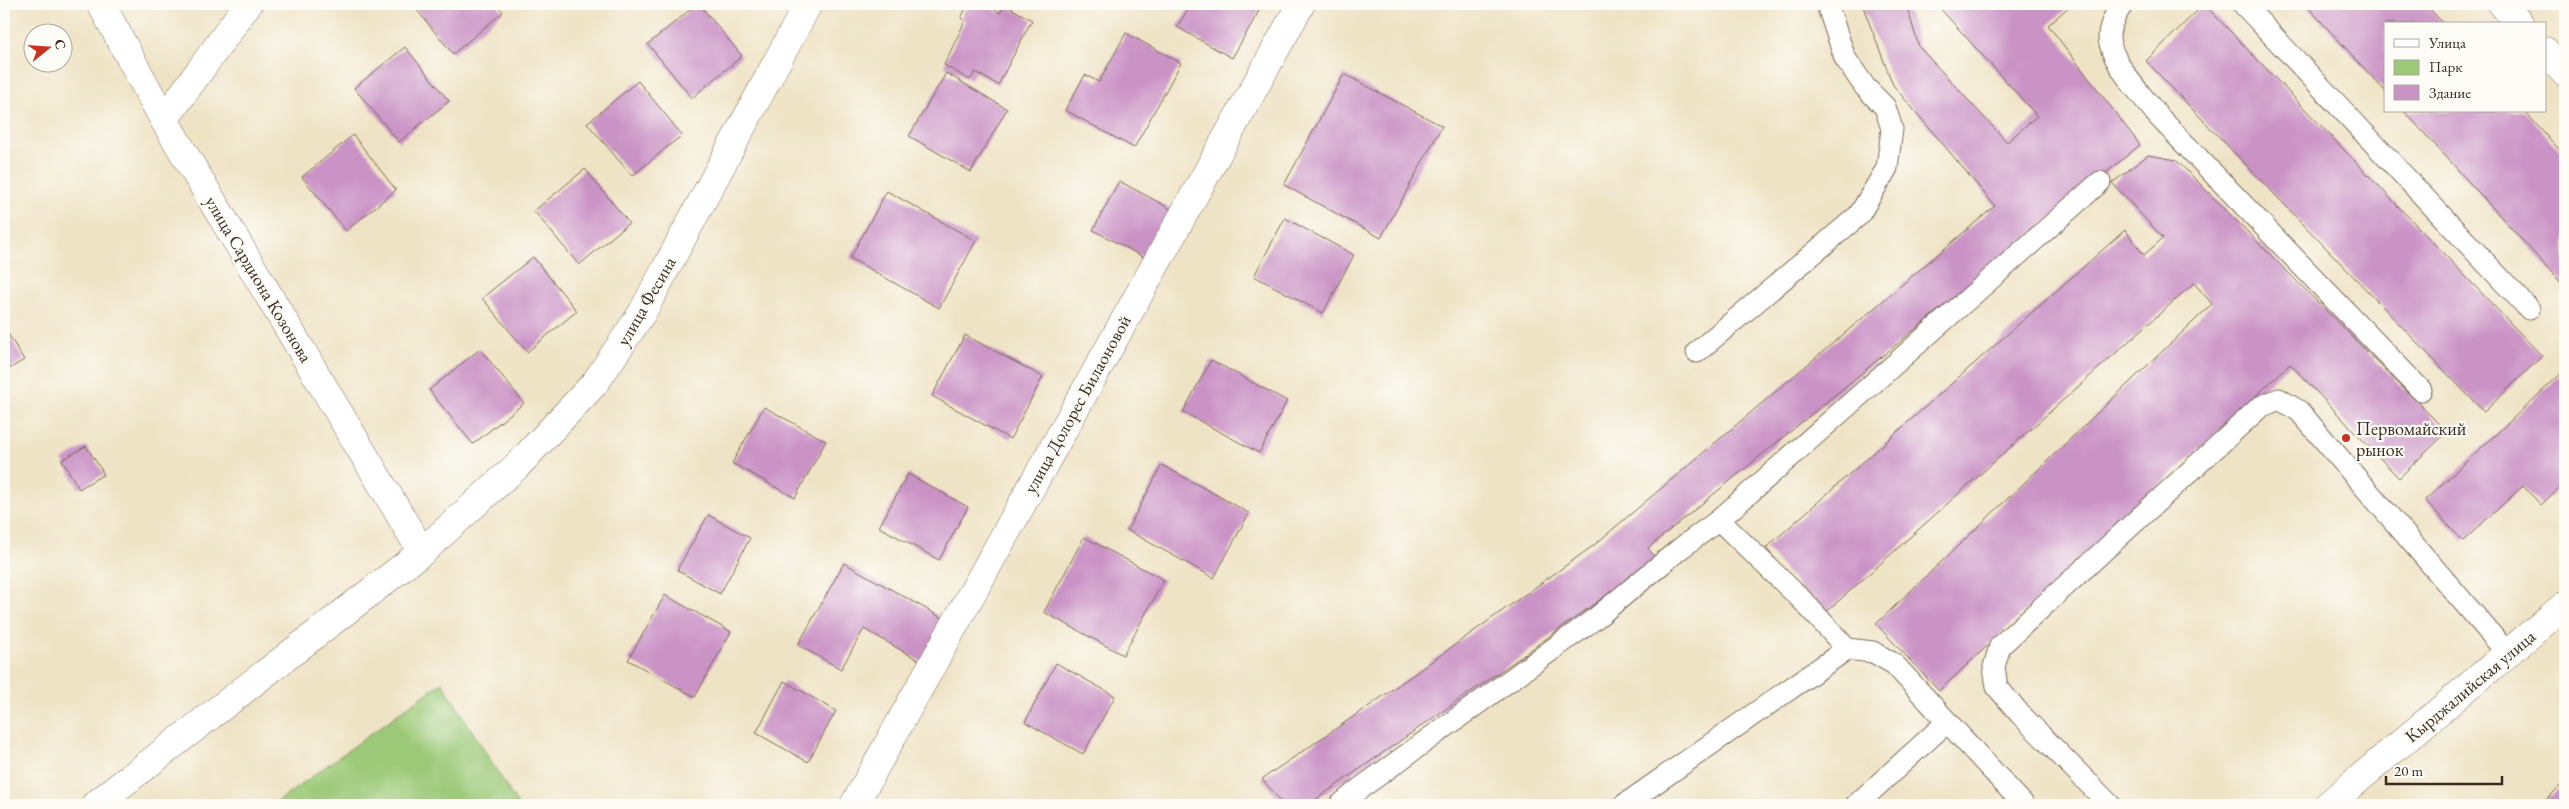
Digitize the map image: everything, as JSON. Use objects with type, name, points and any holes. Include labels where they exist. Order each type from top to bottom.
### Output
[{"type":"street","name":"улица Сардиона Козонова","points":[[101,4],[164,120],[422,552]]},
{"type":"street","points":[[164,120],[248,4]]},
{"type":"street","name":"улица Фесина","points":[[96,805],[422,552],[517,466],[595,383],[642,312],[808,4]]},
{"type":"street","name":"улица Долорес Билаоновой","points":[[854,805],[1301,4]]},
{"type":"street","points":[[2502,4],[2518,22]]},
{"type":"street","points":[[2546,52],[2565,73]]},
{"type":"street","name":"Кырджалийская улица","points":[[2328,805],[2565,605]]},
{"type":"lane","points":[[1697,352],[1859,215],[1886,168],[1892,129],[1885,108],[1865,87],[1845,58],[1827,4]]},
{"type":"lane","points":[[2123,4],[2113,17],[2109,42],[2120,66],[2158,116],[2421,390]]},
{"type":"lane","points":[[2243,4],[2529,309]]},
{"type":"lane","points":[[1340,805],[1596,618],[1681,548],[1719,520],[2100,182]]},
{"type":"lane","points":[[2110,805],[1996,687],[1994,666],[2000,646],[2260,407],[2279,399],[2299,411],[2508,654]]},
{"type":"lane","points":[[1719,520],[1804,601],[1847,649]]},
{"type":"lane","points":[[1624,805],[1847,649],[1873,652],[1894,664],[2024,805]]},
{"type":"lane","points":[[1856,805],[1947,722]]},
{"type":"green space","points":[[442,682],[518,805],[273,805]]},
{"type":"building","points":[[412,4],[496,4],[503,12],[453,54]]},
{"type":"building","points":[[699,4],[742,56],[692,98],[648,44]]},
{"type":"building","points":[[968,4],[993,4],[991,8],[1000,13],[1005,5],[1032,20],[998,85],[975,72],[970,80],[944,65],[965,21],[961,18]]},
{"type":"building","points":[[1191,4],[1263,4],[1232,58],[1177,27]]},
{"type":"building","points":[[1862,4],[1906,4],[1919,47],[2007,142],[2037,116],[1938,6],[1941,4],[2072,4],[2048,25],[2140,145],[1648,548],[1656,559],[1525,654],[1308,805],[1284,805],[1262,779],[1372,704],[1593,546],[1995,206],[1893,85]]},
{"type":"building","points":[[2204,4],[2542,356],[2484,412],[2146,61]]},
{"type":"building","points":[[2305,4],[2425,4],[2442,22],[2384,22],[2384,90]]},
{"type":"building","points":[[1126,33],[1181,63],[1134,148],[1065,110],[1085,75],[1099,82]]},
{"type":"building","points":[[405,47],[449,101],[399,142],[354,88]]},
{"type":"building","points":[[946,73],[1007,109],[971,172],[909,136]]},
{"type":"building","points":[[1344,74],[1442,126],[1381,238],[1284,185]]},
{"type":"building","points":[[638,81],[682,135],[632,176],[587,123]]},
{"type":"building","points":[[2405,112],[2525,112],[2565,156],[2565,287]]},
{"type":"building","points":[[353,135],[396,190],[346,231],[302,177]]},
{"type":"building","points":[[2148,155],[2176,160],[2447,432],[2399,478],[2290,364],[1939,691],[1876,624],[2212,304],[2194,283],[1823,615],[1766,548],[2125,230],[2144,255],[2163,238],[2112,183]]},
{"type":"building","points":[[585,169],[629,223],[579,265],[534,211]]},
{"type":"building","points":[[1119,181],[1173,210],[1147,259],[1093,230]]},
{"type":"building","points":[[887,191],[976,241],[939,308],[850,258]]},
{"type":"building","points":[[1285,218],[1354,255],[1323,313],[1254,276]]},
{"type":"building","points":[[533,257],[577,311],[527,352],[482,298]]},
{"type":"building","points":[[4,327],[24,360],[4,372]]},
{"type":"building","points":[[965,335],[1043,377],[1010,439],[932,396]]},
{"type":"building","points":[[480,349],[524,403],[473,444],[429,390]]},
{"type":"building","points":[[1211,360],[1287,401],[1259,453],[1183,412]]},
{"type":"building","points":[[2565,370],[2565,482],[2541,505],[2523,486],[2463,541],[2425,500]]},
{"type":"building","points":[[764,407],[826,441],[795,498],[732,463]]},
{"type":"building","points":[[86,446],[104,474],[79,489],[62,460]]},
{"type":"building","points":[[1162,465],[1249,513],[1214,578],[1127,530]]},
{"type":"building","points":[[908,474],[968,507],[939,560],[879,527]]},
{"type":"building","points":[[708,515],[750,538],[720,594],[677,570]]},
{"type":"building","points":[[1084,537],[1164,580],[1123,655],[1044,612]]},
{"type":"building","points":[[844,563],[953,624],[929,666],[864,629],[841,669],[798,645]]},
{"type":"building","points":[[665,595],[731,632],[695,697],[628,660]]},
{"type":"building","points":[[1056,663],[1115,696],[1083,754],[1025,722]]},
{"type":"building","points":[[784,681],[836,711],[808,762],[756,733]]},
{"type":"building","points":[[2565,781],[2565,805],[2541,805]]},
{"type":"place","name":"Первомайский рынок","points":[[2346,438]]}]
